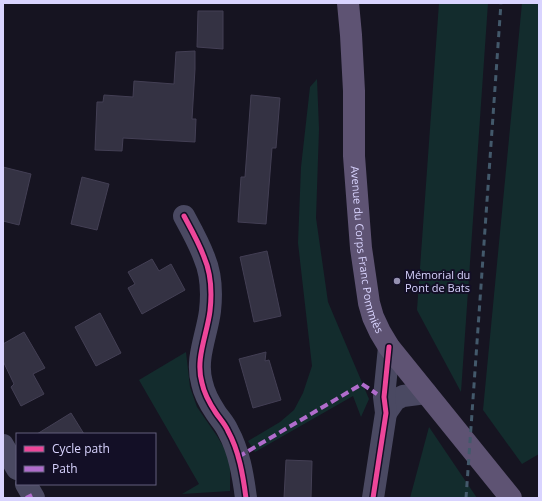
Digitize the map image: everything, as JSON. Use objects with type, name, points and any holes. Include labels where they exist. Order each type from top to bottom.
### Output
[{"type":"main road","name":"Avenue du Corps Franc Pommiès","points":[[348,3],[354,91],[354,156],[361,248],[369,303],[378,327],[389,347],[511,498]]},
{"type":"street","points":[[184,216],[205,258],[210,285],[210,311],[199,368],[202,383],[207,397],[227,429],[236,448],[245,498]]},
{"type":"street","points":[[373,498],[386,413],[384,397],[389,347]]},
{"type":"street","points":[[386,413],[395,400],[403,396],[426,393]]},
{"type":"street","points":[[3,445],[16,467]]},
{"type":"street","points":[[27,485],[34,498]]},
{"type":"green space","points":[[439,3],[488,3],[461,392],[417,310]]},
{"type":"green space","points":[[522,3],[539,3],[539,454],[522,464],[483,410]]},
{"type":"green space","points":[[317,79],[319,129],[316,218],[328,302],[369,399],[361,417],[353,396],[255,452],[248,441],[280,422],[294,410],[303,393],[312,366],[298,243],[301,167],[310,87]]},
{"type":"green space","points":[[186,352],[190,387],[197,407],[230,458],[230,491],[182,494],[199,484],[139,380]]},
{"type":"green space","points":[[429,427],[477,498],[410,498]]},
{"type":"building","points":[[198,11],[223,11],[223,49],[197,47]]},
{"type":"building","points":[[195,51],[192,119],[196,119],[195,142],[123,138],[122,151],[95,150],[97,102],[103,102],[104,95],[133,97],[134,81],[174,84],[176,52]]},
{"type":"building","points":[[251,95],[280,98],[276,148],[272,148],[266,224],[238,222],[241,177],[245,177]]},
{"type":"building","points":[[3,167],[31,174],[19,225],[3,221]]},
{"type":"building","points":[[82,177],[109,184],[97,230],[71,224]]},
{"type":"building","points":[[267,251],[281,316],[254,322],[240,257]]},
{"type":"building","points":[[152,259],[159,271],[171,264],[185,290],[142,314],[128,288],[135,284],[128,272]]},
{"type":"building","points":[[100,313],[121,353],[96,366],[75,327]]},
{"type":"building","points":[[24,332],[45,368],[33,374],[44,394],[21,406],[11,387],[14,384],[3,361],[3,344]]},
{"type":"building","points":[[266,352],[265,361],[269,360],[281,400],[253,408],[239,359]]},
{"type":"building","points":[[71,413],[83,433],[39,433]]},
{"type":"building","points":[[286,460],[312,461],[311,498],[284,498]]},
{"type":"railway","points":[[466,498],[501,3]]},
{"type":"marked path","points":[[238,457],[362,384],[377,394]]},
{"type":"marked path","points":[[26,498],[32,495]]},
{"type":"cycle path","points":[[184,216],[202,252],[208,270],[210,283],[210,311],[202,347],[200,374],[204,391],[209,402],[225,426],[238,455],[246,498]]},
{"type":"cycle path","points":[[373,498],[386,413],[384,397],[389,347]]},
{"type":"place","name":"Mémorial du Pont de Bats","points":[[397,281]]}]
